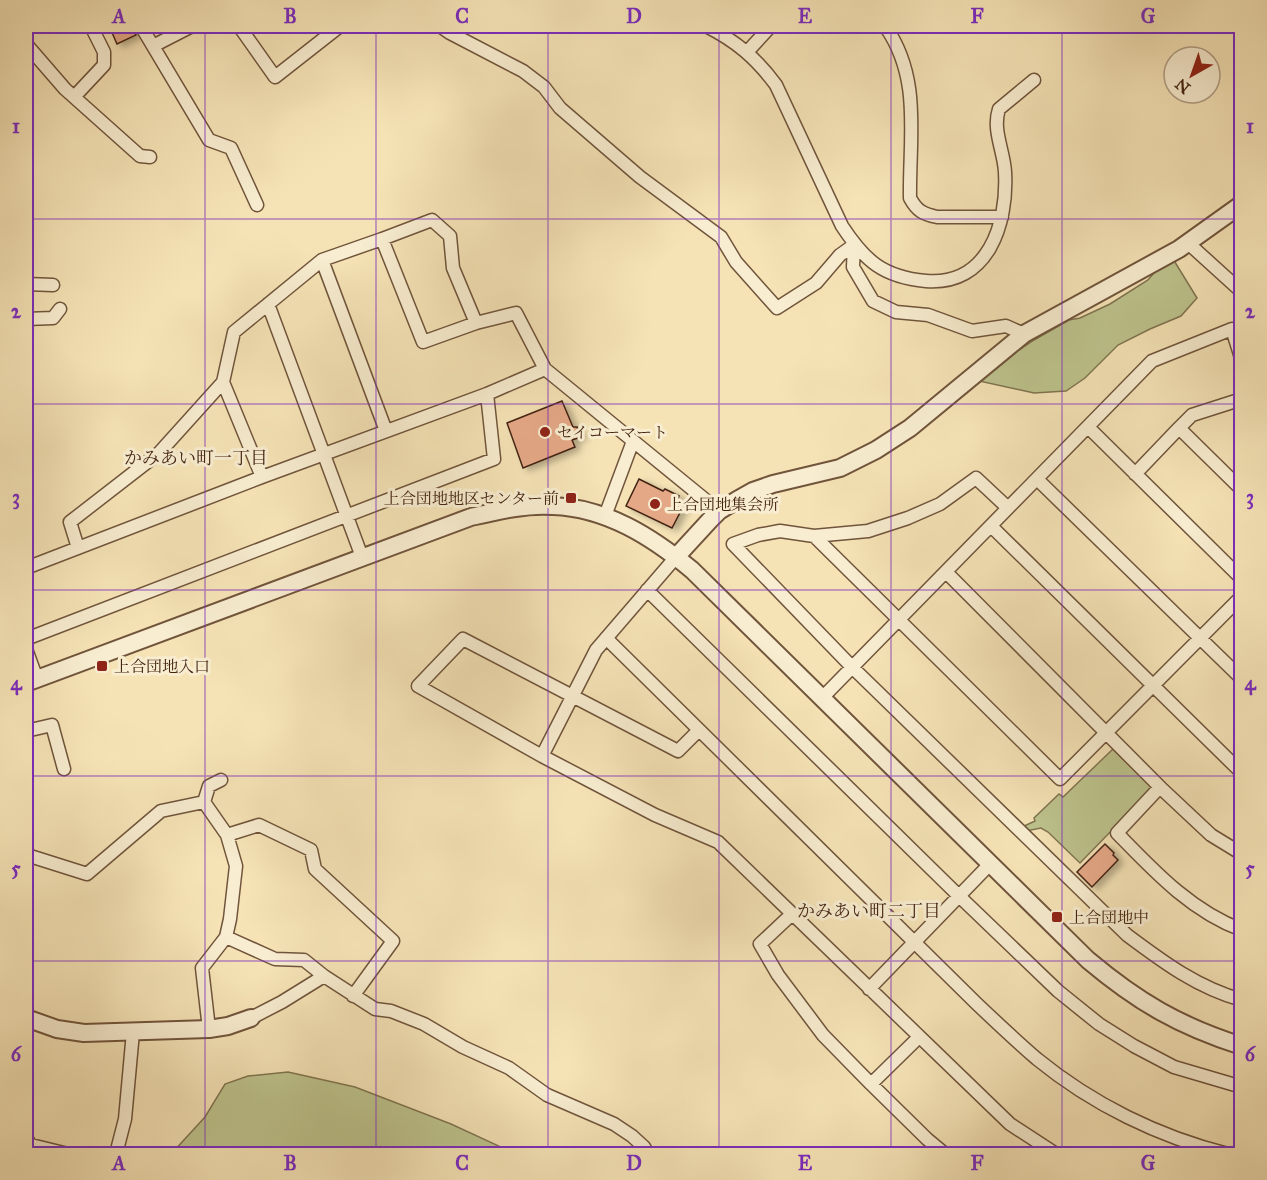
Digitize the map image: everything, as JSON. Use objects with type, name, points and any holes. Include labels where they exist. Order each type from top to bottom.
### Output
[{"type":"street","points":[[74,97],[104,65],[104,52],[91,26]]},
{"type":"street","points":[[141,26],[209,140],[231,148],[257,204]]},
{"type":"street","points":[[153,46],[192,26]]},
{"type":"street","points":[[239,26],[275,77],[340,26]]},
{"type":"street","points":[[440,26],[523,70],[544,87],[560,108],[632,170],[721,237],[736,262],[777,308],[816,283],[840,255],[854,245]]},
{"type":"street","points":[[706,26],[726,36],[764,69],[776,85],[842,226],[854,245],[866,258],[883,270],[900,277],[933,281],[951,280],[978,265],[987,254],[1002,217],[1006,195],[1005,169],[996,116],[999,109],[1034,80]]},
{"type":"street","points":[[747,52],[771,26]]},
{"type":"street","points":[[885,26],[893,38],[904,65],[910,89],[912,125],[910,198],[914,206],[928,215],[937,217],[1002,217]]},
{"type":"street","points":[[26,44],[65,89],[140,156],[150,157]]},
{"type":"street","points":[[542,756],[596,650],[675,556],[719,511],[753,491],[840,468],[876,450],[910,428],[1024,334],[1179,249],[1240,208]]},
{"type":"street","points":[[78,548],[70,522],[159,453],[223,382],[234,332],[322,260],[432,220],[450,236],[453,268],[476,323]]},
{"type":"street","points":[[382,239],[423,342],[476,323],[516,313],[545,369],[719,511]]},
{"type":"street","points":[[1188,243],[1242,292]]},
{"type":"street","points":[[854,245],[853,267],[873,301],[897,312],[928,315],[972,331],[1006,326],[1024,334]]},
{"type":"street","points":[[322,260],[386,431]]},
{"type":"street","points":[[26,284],[53,285]]},
{"type":"street","points":[[268,304],[362,557]]},
{"type":"street","points":[[26,319],[53,318],[60,309]]},
{"type":"street","points":[[822,698],[1152,361],[1232,329],[1242,361]]},
{"type":"street","points":[[26,568],[262,477],[487,394],[545,369]]},
{"type":"street","points":[[223,382],[262,477]]},
{"type":"street","points":[[26,639],[494,459],[487,394]]},
{"type":"street","points":[[1135,474],[1192,415],[1242,399]]},
{"type":"street","points":[[1088,427],[1242,579]]},
{"type":"street","points":[[1179,428],[1242,490]]},
{"type":"street","points":[[605,516],[633,441]]},
{"type":"street","points":[[1008,508],[976,478],[940,504],[908,518],[868,531],[814,536],[780,531],[758,535],[733,544],[852,667],[1127,935],[1194,982],[1242,1000]]},
{"type":"street","points":[[1037,479],[1242,679]]},
{"type":"street","points":[[26,649],[31,681],[471,517],[522,507],[552,506],[580,509],[605,516],[633,528],[659,544],[710,587],[1088,960],[1125,990],[1166,1016],[1215,1038],[1242,1046]]},
{"type":"street","points":[[991,526],[1242,773]]},
{"type":"street","points":[[814,536],[1060,779],[1242,596]]},
{"type":"street","points":[[946,572],[1160,787],[1211,835],[1242,854]]},
{"type":"street","points":[[646,590],[1058,991],[1100,1024],[1134,1046],[1174,1067],[1242,1087]]},
{"type":"street","points":[[606,638],[976,1003],[1037,1059],[1087,1095],[1121,1114],[1168,1136],[1228,1155]]},
{"type":"street","points":[[699,730],[678,751],[463,639],[418,686],[542,756],[654,815],[718,842],[1010,1124],[1056,1155]]},
{"type":"street","points":[[26,731],[52,725],[64,769]]},
{"type":"street","points":[[204,802],[209,786],[221,780]]},
{"type":"street","points":[[1160,787],[1117,833],[1163,880],[1190,902],[1242,930]]},
{"type":"street","points":[[204,802],[227,835],[236,866],[226,937],[202,968],[209,1029]]},
{"type":"street","points":[[26,859],[30,856],[87,874],[161,811],[204,802]]},
{"type":"street","points":[[227,835],[260,825],[311,850],[315,869],[393,941],[353,996]]},
{"type":"street","points":[[869,989],[990,864]]},
{"type":"street","points":[[792,914],[760,944],[778,975],[823,1035],[945,1155]]},
{"type":"street","points":[[226,937],[275,959],[304,960],[324,976],[375,1009],[391,1011],[424,1024],[463,1047],[509,1068],[547,1095],[614,1124],[632,1136],[644,1147],[648,1155]]},
{"type":"street","points":[[26,1018],[57,1029],[84,1033],[209,1029],[228,1026],[251,1018],[324,976]]},
{"type":"street","points":[[116,1155],[125,1119],[133,1032]]},
{"type":"street","points":[[871,1084],[919,1037]]},
{"type":"street","points":[[26,1138],[32,1145],[68,1155]]},
{"type":"green space","points":[[1170,254],[1197,298],[1181,316],[1118,345],[1085,378],[1066,391],[1034,393],[970,379],[1069,320],[1080,318],[1110,304],[1148,280]]},
{"type":"green space","points":[[1113,749],[1153,788],[1080,863],[1048,832],[1041,828],[1026,831],[1022,827],[1035,821],[1034,818],[1059,794],[1063,797]]},
{"type":"green space","points":[[288,1072],[355,1087],[451,1124],[516,1154],[141,1154],[172,1153],[205,1117],[225,1084],[248,1076]]},
{"type":"building","points":[[132,26],[136,35],[117,44],[110,28]]},
{"type":"building","name":"セイコーマート","points":[[562,401],[573,427],[577,427],[581,437],[572,440],[575,447],[523,468],[507,423]]},
{"type":"building","name":"上合団地集会所","points":[[639,479],[679,496],[678,499],[685,503],[672,528],[626,506]]},
{"type":"building","points":[[1105,844],[1118,860],[1092,887],[1077,872]]},
{"type":"place","name":"セイコーマート","points":[[545,432]]},
{"type":"place","name":"上合団地地区センター前","points":[[571,498]]},
{"type":"place","name":"上合団地集会所","points":[[655,504]]},
{"type":"place","name":"上合団地入口","points":[[102,666]]},
{"type":"place","name":"上合団地中","points":[[1057,917]]},
{"type":"district","name":"かみあい町一丁目","points":[[196,458]]},
{"type":"district","name":"かみあい町二丁目","points":[[869,911]]}]
